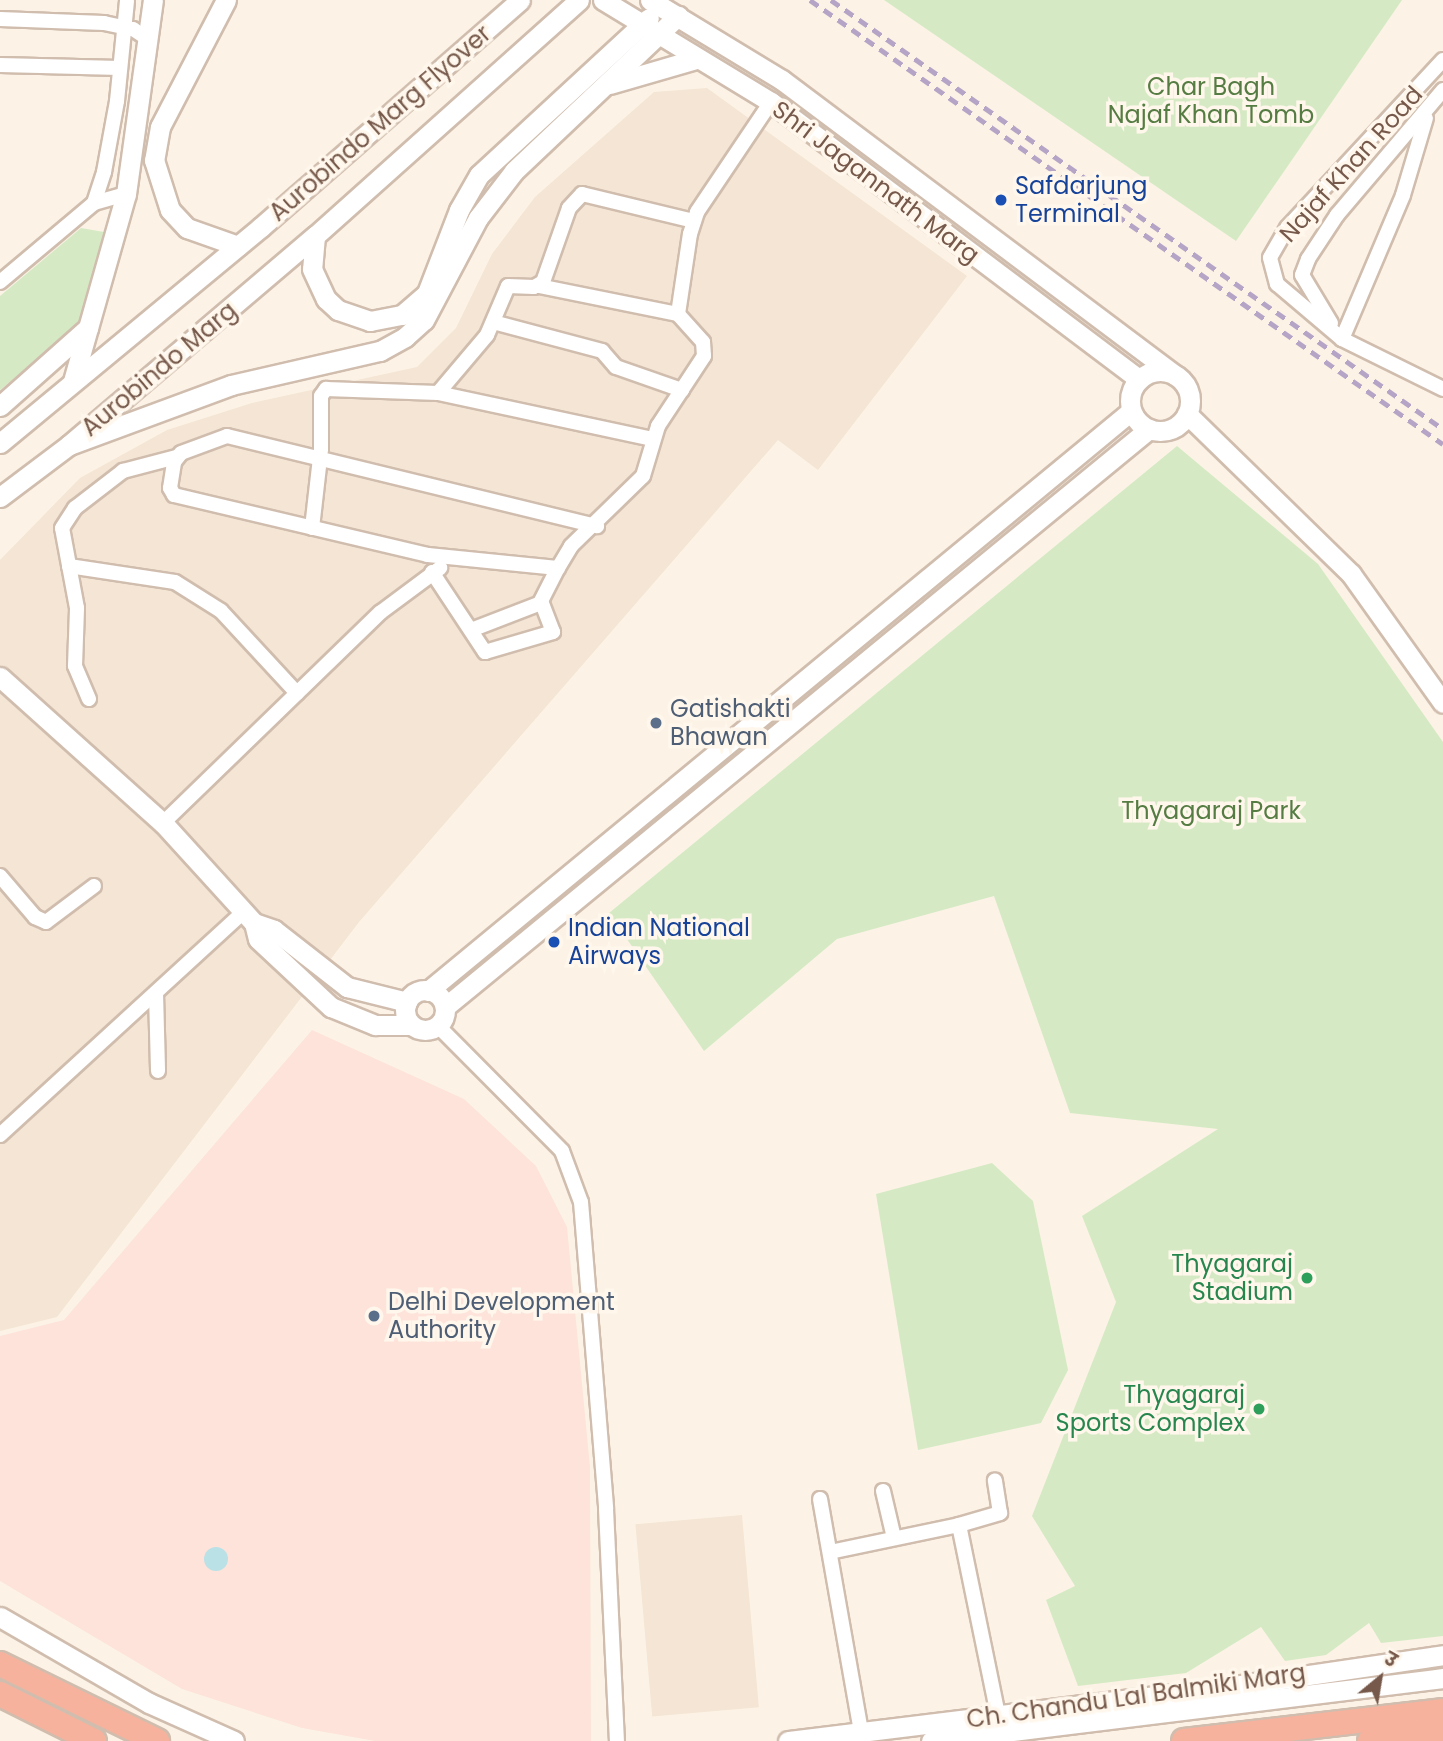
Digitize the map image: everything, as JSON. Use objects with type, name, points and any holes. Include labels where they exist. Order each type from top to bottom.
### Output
[{"type":"highway","points":[[0,1664],[157,1741]]},
{"type":"highway","points":[[0,1695],[94,1741]]},
{"type":"highway","points":[[1184,1741],[1443,1711]]},
{"type":"highway","points":[[1370,1741],[1443,1732]]},
{"type":"street","points":[[94,203],[104,172],[127,0]]},
{"type":"street","points":[[73,381],[126,194],[153,0]]},
{"type":"street","points":[[226,0],[160,127],[154,160],[160,190],[170,210],[187,228],[238,246]]},
{"type":"street","name":"Aurobindo Marg Flyover","points":[[238,246],[520,0]]},
{"type":"street","name":"Aurobindo Marg Flyover","points":[[316,236],[579,0]]},
{"type":"street","name":"Shri Jagannath Marg","points":[[603,0],[640,26],[771,102],[1139,379]]},
{"type":"street","points":[[316,236],[312,252],[315,277],[338,310],[370,321],[402,315],[427,293],[459,210],[479,175],[640,26],[663,8]]},
{"type":"street","points":[[69,445],[231,386],[380,351],[405,337],[424,320],[478,218],[500,190],[602,87],[658,36],[663,8]]},
{"type":"street","name":"Shri Jagannath Marg","points":[[663,8],[782,80],[1175,375]]},
{"type":"street","points":[[0,19],[104,23],[124,28],[148,39]]},
{"type":"street","points":[[602,87],[696,59]]},
{"type":"street","name":"Najaf Khan Road","points":[[1443,60],[1287,228],[1270,258],[1277,284],[1342,339],[1443,388]]},
{"type":"street","points":[[0,65],[120,68]]},
{"type":"street","points":[[143,82],[164,97],[178,89]]},
{"type":"street","points":[[1342,339],[1302,275],[1308,259],[1337,215],[1443,90]]},
{"type":"street","points":[[678,314],[696,216],[771,102]]},
{"type":"street","points":[[1342,339],[1403,195],[1429,109]]},
{"type":"street","points":[[1,278],[94,203],[126,194]]},
{"type":"street","points":[[539,286],[569,208],[582,194],[696,216]]},
{"type":"street","name":"Aurobindo Marg","points":[[0,497],[69,445],[316,236]]},
{"type":"street","name":"Aurobindo Marg","points":[[0,443],[238,246]]},
{"type":"street","points":[[438,393],[493,323],[508,286],[539,286],[678,314],[706,349],[653,439],[643,476],[597,526],[571,546],[541,601],[471,630]]},
{"type":"street","points":[[493,323],[602,351],[616,366],[682,390]]},
{"type":"street","points":[[0,406],[89,327]]},
{"type":"street","points":[[2,682],[163,822],[248,917],[258,939],[331,1007],[375,1025],[411,1025],[424,1030],[854,669],[1149,429],[1171,430],[1187,414],[1188,389],[1175,375],[1153,371],[1139,379],[1132,390],[1131,411],[1149,429]]},
{"type":"street","points":[[312,528],[320,458],[323,391],[379,388],[438,393],[653,439]]},
{"type":"street","points":[[411,1025],[406,1015],[407,1002],[417,992],[428,990],[1131,411]]},
{"type":"street","points":[[1187,414],[1351,574],[1443,703]]},
{"type":"street","points":[[89,699],[75,666],[78,608],[62,528],[75,508],[123,471],[176,457],[214,437],[227,436],[597,526]]},
{"type":"street","points":[[176,457],[170,488],[174,495],[461,561],[558,568]]},
{"type":"street","points":[[163,822],[381,612],[432,572],[461,561]]},
{"type":"street","points":[[69,566],[175,582],[221,611],[297,693]]},
{"type":"street","points":[[432,572],[485,652],[551,634],[541,601]]},
{"type":"street","points":[[840,651],[854,669]]},
{"type":"street","points":[[0,876],[35,917],[46,922],[94,886]]},
{"type":"street","points":[[248,917],[274,930],[347,986],[407,1002]]},
{"type":"street","points":[[0,1135],[156,993],[248,917]]},
{"type":"street","points":[[428,990],[440,996],[442,1016],[562,1151],[581,1202],[607,1509],[617,1741]]},
{"type":"street","points":[[156,993],[158,1071]]},
{"type":"street","points":[[830,1552],[960,1525],[1000,1513],[995,1480]]},
{"type":"street","points":[[883,1491],[894,1538]]},
{"type":"street","points":[[820,1499],[862,1737]]},
{"type":"street","points":[[960,1525],[998,1714]]},
{"type":"street","points":[[0,1617],[149,1703],[234,1741]]},
{"type":"street","name":"Ch. Chandu Lal Balmiki Marg","points":[[788,1741],[862,1737],[998,1714],[1214,1689],[1370,1663],[1443,1655]]},
{"type":"street","points":[[1370,1663],[1374,1686]]},
{"type":"street","name":"Ch. Chandu Lal Balmiki Marg","points":[[931,1741],[1443,1678]]},
{"type":"shaded area","points":[[707,88],[967,276],[818,470],[778,440],[359,922],[57,1317],[0,1331],[0,560],[80,478],[167,430],[252,403],[417,367],[456,328],[492,254],[535,197],[654,92]]},
{"type":"shaded area","points":[[312,1030],[464,1099],[536,1166],[567,1227],[590,1467],[591,1741],[375,1741],[302,1728],[182,1689],[0,1581],[0,1336],[64,1320]]},
{"type":"shaded area","points":[[742,1515],[759,1707],[652,1717],[635,1524]]},
{"type":"green space","name":"Char Bagh Najaf Khan Tomb","points":[[884,0],[1402,0],[1236,241]]},
{"type":"green space","points":[[81,228],[104,232],[79,325],[0,390],[0,296]]},
{"type":"green space","name":"Thyagaraj Park","points":[[1177,446],[1318,564],[1443,742],[1443,1636],[1381,1643],[1369,1623],[1326,1655],[1285,1661],[1261,1627],[1186,1673],[1078,1686],[1046,1600],[1075,1586],[1032,1516],[1116,1302],[1082,1216],[1218,1129],[1070,1113],[994,896],[837,939],[704,1051],[609,913]]},
{"type":"green space","points":[[992,1163],[1033,1201],[1068,1370],[1041,1423],[918,1450],[876,1194]]},
{"type":"water","points":[[216,1547],[225,1550],[228,1559],[225,1568],[216,1571],[207,1568],[204,1559],[207,1550]]},
{"type":"railway","points":[[810,0],[1443,444]]},
{"type":"railway","points":[[831,0],[1443,429]]},
{"type":"place","name":"Safdarjung Terminal","points":[[1001,200]]},
{"type":"place","name":"Gatishakti Bhawan","points":[[656,723]]},
{"type":"place","name":"Indian National Airways","points":[[554,942]]},
{"type":"place","name":"Thyagaraj Stadium","points":[[1307,1278]]},
{"type":"place","name":"Delhi Development Authority","points":[[374,1316]]},
{"type":"place","name":"Thyagaraj Sports Complex","points":[[1259,1409]]}]
